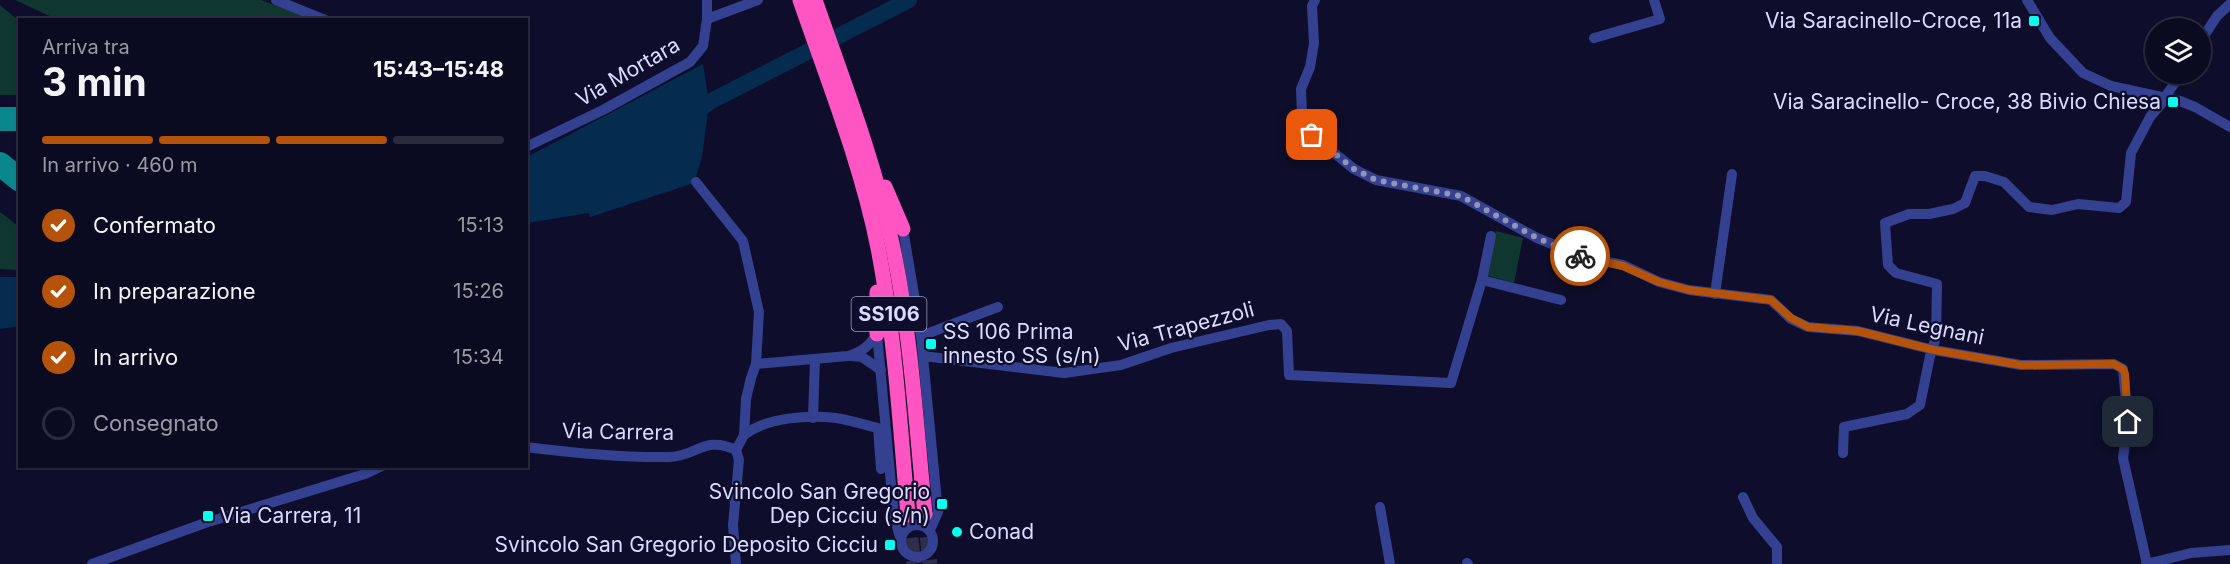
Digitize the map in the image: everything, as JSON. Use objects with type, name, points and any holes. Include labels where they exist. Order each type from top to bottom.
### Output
[{"type":"highway","name":"SS106","points":[[805,1],[848,116],[861,182],[878,247],[889,318],[908,515]]},
{"type":"highway","name":"SS106","points":[[848,116],[861,133],[892,242],[904,310],[925,514]]},
{"type":"highway","points":[[861,133],[903,229]]},
{"type":"highway","points":[[877,334],[878,247]]},
{"type":"street","points":[[276,0],[320,18]]},
{"type":"street","name":"Via Mortara","points":[[528,146],[603,110],[690,62],[703,46],[707,0]]},
{"type":"street","points":[[707,19],[758,0]]},
{"type":"street","name":"Via Legnani","points":[[1315,0],[1312,6],[1314,43],[1310,67],[1301,89],[1302,113],[1312,135],[1354,169],[1376,180],[1461,196],[1537,238],[1584,257],[1623,266],[1659,282],[1689,290],[1771,300],[1791,318],[1808,327],[1858,331],[1934,350],[2021,365],[2114,364],[2123,369],[2128,422],[2123,458],[2146,564]]},
{"type":"street","points":[[1594,38],[1660,19],[1654,0]]},
{"type":"street","points":[[2027,0],[2050,38],[2083,73],[2111,86],[2166,97],[2195,107],[2230,127]]},
{"type":"street","points":[[2211,25],[2230,4]]},
{"type":"street","points":[[1843,453],[1844,427],[1907,414],[1920,405],[1930,356],[1934,350],[1937,328],[1937,284],[1896,273],[1888,265],[1886,223],[1909,214],[1929,214],[1953,209],[1965,203],[1975,176],[1985,176],[2004,182],[2029,207],[2052,210],[2078,204],[2119,208],[2126,202],[2131,153],[2150,117],[2174,84]]},
{"type":"street","points":[[1715,294],[1731,174]]},
{"type":"street","points":[[696,182],[743,242],[759,312],[756,364],[750,378],[746,399],[744,435],[736,450],[739,460],[733,525],[736,564]]},
{"type":"street","points":[[903,229],[921,336],[938,512],[930,530]]},
{"type":"street","points":[[1491,236],[1482,280],[1561,300]]},
{"type":"street","name":"Via Trapezzoli","points":[[923,356],[1064,373],[1121,365],[1171,348],[1281,324],[1287,331],[1289,375],[1451,383],[1482,280]]},
{"type":"street","points":[[921,336],[998,308]]},
{"type":"street","points":[[848,356],[859,353],[877,334]]},
{"type":"street","points":[[877,334],[894,516],[906,553],[915,557],[930,552]]},
{"type":"street","points":[[756,364],[848,356],[862,357],[881,370]]},
{"type":"street","points":[[813,418],[815,359]]},
{"type":"street","points":[[744,435],[762,425],[792,419],[838,418],[878,429],[881,469]]},
{"type":"street","name":"Via Carrera","points":[[528,447],[610,455],[673,457],[713,443],[736,450]]},
{"type":"street","points":[[92,564],[204,523],[365,474],[378,468]]},
{"type":"street","points":[[1743,497],[1753,518],[1777,547],[1777,564]]},
{"type":"street","points":[[1380,507],[1390,564]]},
{"type":"street","points":[[901,541],[903,532],[911,526],[921,525],[930,530],[934,541],[930,552],[933,564]]},
{"type":"street","points":[[2146,564],[2191,553],[2230,550]]},
{"type":"street","points":[[900,564],[906,553]]},
{"type":"green space","points":[[15,0],[261,0],[309,18],[54,18]]},
{"type":"green space","points":[[0,5],[18,20],[18,95],[0,95]]},
{"type":"green space","points":[[0,212],[18,226],[18,270],[0,269]]},
{"type":"green space","points":[[1496,231],[1523,238],[1514,283],[1486,275]]},
{"type":"water","points":[[703,64],[709,103],[702,157],[694,183],[590,217],[589,213],[528,223],[528,156]]},
{"type":"water","points":[[0,277],[18,277],[18,326],[0,329]]},
{"type":"waterway","points":[[690,116],[713,100],[909,0]]},
{"type":"taxiway","points":[[0,119],[18,119]]},
{"type":"taxiway","points":[[0,164],[18,178]]},
{"type":"tunnel","points":[[925,514],[930,564]]},
{"type":"tunnel","points":[[908,515],[914,564]]},
{"type":"way so far","points":[[1312,135],[1354,169],[1376,180],[1461,196],[1537,238],[1580,256]]},
{"type":"place","name":"Via Saracinello-Croce, 11a","points":[[2034,21]]},
{"type":"place","name":"Via Saracinello- Croce, 38 Bivio Chiesa","points":[[2173,102]]},
{"type":"place","name":"SS 106 Prima innesto SS (s/n)","points":[[931,344]]},
{"type":"place","name":"Svincolo San Gregorio Dep Cicciu (s/n)","points":[[942,504]]},
{"type":"place","name":"Via Carrera, 11","points":[[208,516]]},
{"type":"place","name":"Conad","points":[[957,532]]},
{"type":"place","name":"Svincolo San Gregorio Deposito Cicciu","points":[[890,545]]},
{"type":"route","points":[[1580,256],[1623,266],[1659,282],[1689,290],[1771,300],[1791,318],[1808,327],[1858,331],[1934,350],[2021,365],[2114,364],[2123,369],[2125,374],[2128,422]]}]
